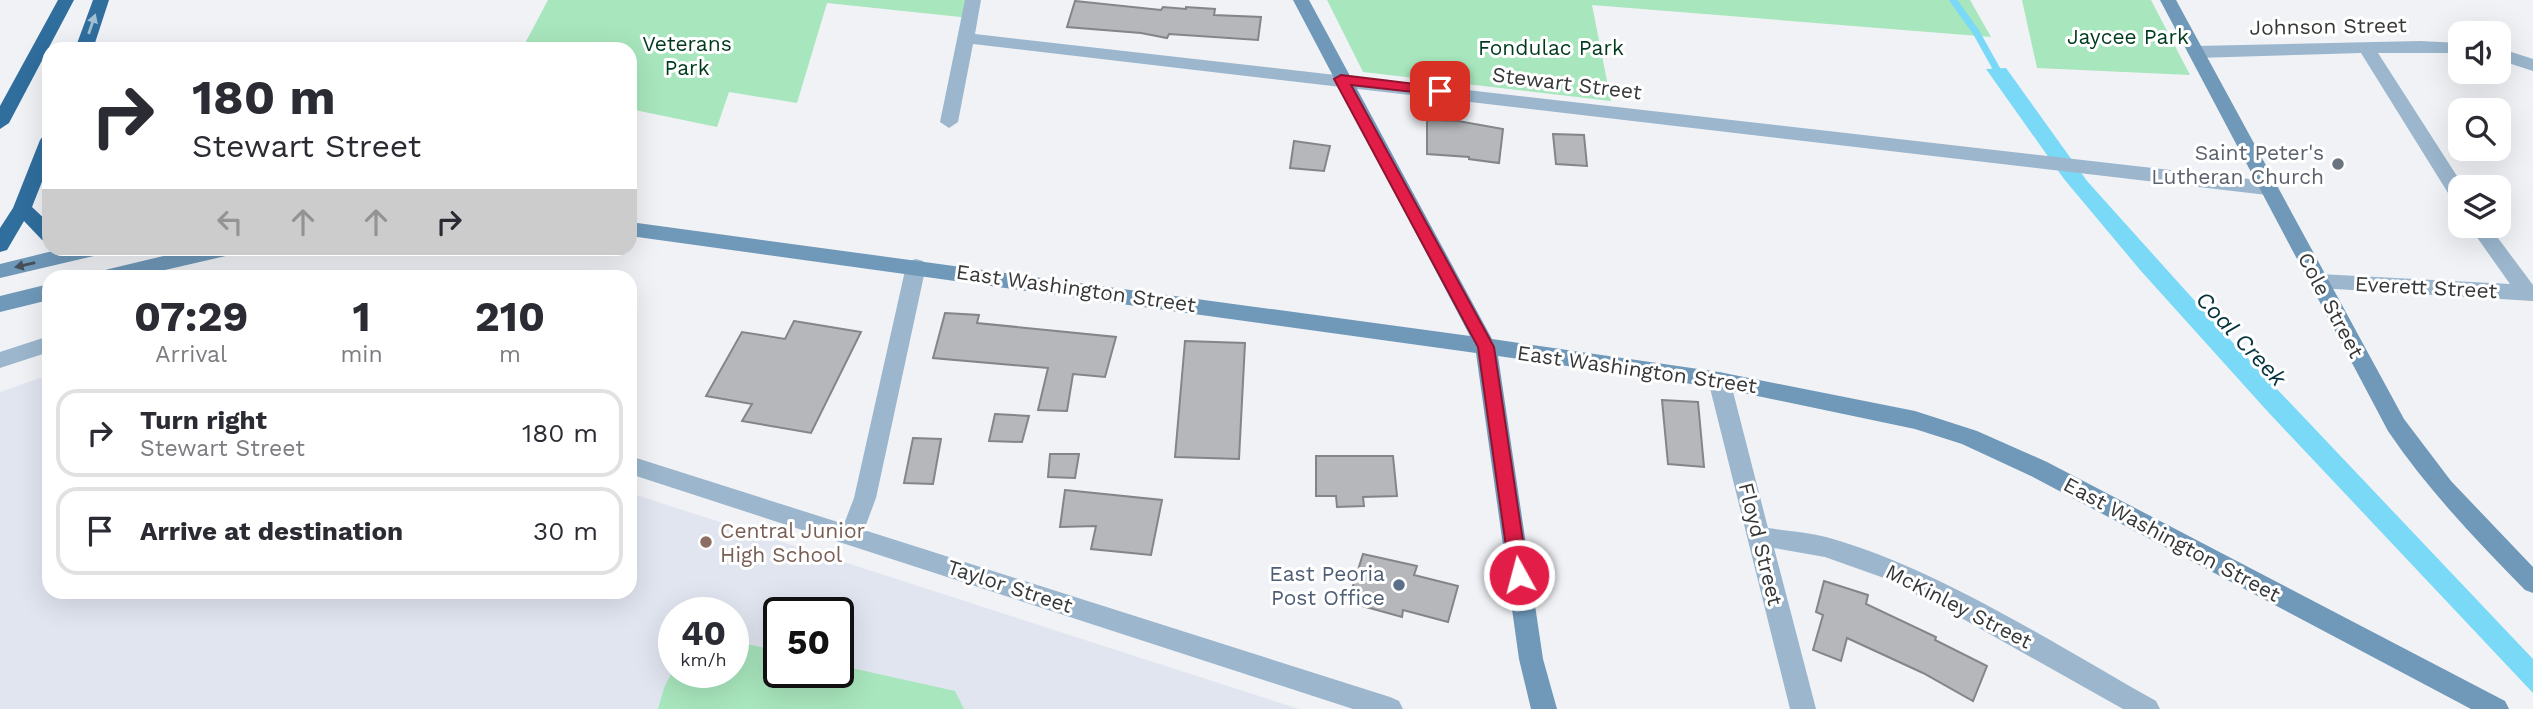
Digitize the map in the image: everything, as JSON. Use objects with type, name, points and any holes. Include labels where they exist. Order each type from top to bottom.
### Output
[{"type":"highway","points":[[43,42],[66,0]]},
{"type":"highway","points":[[86,42],[101,0]]},
{"type":"highway","points":[[0,123],[42,45]]},
{"type":"highway","points":[[0,245],[22,208],[42,158]]},
{"type":"highway","points":[[22,208],[42,228]]},
{"type":"main road","points":[[1301,0],[1486,347],[1531,659],[1544,709]]},
{"type":"main road","name":"Cole Street","points":[[2168,0],[2267,188],[2415,455],[2460,508],[2533,583]]},
{"type":"main road","name":"East Washington Street","points":[[637,230],[916,266],[1719,380],[1915,420],[1988,445],[2039,469],[2496,709]]},
{"type":"main road","points":[[0,271],[65,256]]},
{"type":"main road","points":[[135,270],[195,256]]},
{"type":"main road","points":[[0,304],[42,294]]},
{"type":"street","points":[[948,122],[974,0]]},
{"type":"street","name":"Stewart Street","points":[[966,38],[1341,79],[2267,188]]},
{"type":"street","points":[[2366,48],[2448,177]]},
{"type":"street","name":"Johnson Street","points":[[2196,52],[2448,48]]},
{"type":"street","points":[[2511,58],[2533,65]]},
{"type":"street","points":[[2488,238],[2530,292]]},
{"type":"street","points":[[851,535],[865,498],[916,266]]},
{"type":"street","name":"Everett Street","points":[[2319,281],[2530,292]]},
{"type":"street","points":[[0,359],[42,346]]},
{"type":"street","name":"Floyd Street","points":[[1719,380],[1803,709]]},
{"type":"street","name":"Taylor Street","points":[[637,467],[1390,709]]},
{"type":"street","name":"McKinley Street","points":[[1759,536],[1825,547],[1892,570],[1965,607],[2147,709]]},
{"type":"shaded area","name":"Central Junior High School","points":[[42,377],[42,599],[637,599],[637,495],[1299,709],[0,709],[0,392]]},
{"type":"green space","name":"Veterans Park","points":[[548,0],[973,0],[970,18],[827,3],[797,103],[729,92],[717,127],[637,110],[637,42],[526,42]]},
{"type":"green space","name":"Fondulac Park","points":[[1327,0],[1970,0],[1991,37],[1592,5],[1611,101],[1363,72]]},
{"type":"green space","name":"Jaycee Park","points":[[2022,0],[2151,0],[2190,75],[2037,68]]},
{"type":"green space","points":[[749,644],[763,648],[763,688],[854,688],[854,669],[955,691],[964,709],[658,709],[664,688],[749,688]]},
{"type":"water","points":[[2006,68],[2087,181],[2221,330],[2533,659],[2533,693],[2269,413],[2141,271],[2064,179],[1986,69]]},
{"type":"building","points":[[1075,1],[1161,10],[1163,7],[1215,9],[1214,15],[1261,17],[1258,40],[1169,34],[1167,38],[1141,33],[1067,27]]},
{"type":"building","points":[[1427,120],[1458,121],[1503,129],[1499,163],[1469,157],[1427,154]]},
{"type":"building","points":[[1553,134],[1584,135],[1587,166],[1556,164]]},
{"type":"building","points":[[1294,141],[1330,146],[1324,171],[1290,168]]},
{"type":"building","points":[[945,313],[979,315],[977,323],[1116,337],[1105,377],[1073,374],[1067,411],[1038,410],[1048,368],[933,358]]},
{"type":"building","points":[[794,321],[861,332],[811,433],[742,421],[752,404],[706,396],[742,332],[785,339]]},
{"type":"building","points":[[1185,341],[1245,343],[1239,459],[1175,457]]},
{"type":"building","points":[[1662,400],[1698,402],[1704,467],[1668,464]]},
{"type":"building","points":[[995,414],[1029,416],[1022,442],[989,441]]},
{"type":"building","points":[[913,438],[941,439],[933,484],[904,483]]},
{"type":"building","points":[[1050,454],[1079,454],[1075,478],[1048,477]]},
{"type":"building","points":[[1316,456],[1393,456],[1397,496],[1363,497],[1364,506],[1337,507],[1336,496],[1316,496]]},
{"type":"building","points":[[1065,490],[1162,500],[1151,555],[1091,549],[1096,526],[1060,527]]},
{"type":"building","points":[[1363,554],[1417,566],[1414,575],[1458,586],[1448,622],[1403,610],[1402,617],[1348,602]]},
{"type":"building","points":[[1824,581],[1868,595],[1866,604],[1936,637],[1935,640],[1987,666],[1973,701],[1923,673],[1847,638],[1841,661],[1813,650],[1823,615],[1816,612]]},
{"type":"waterway","name":"Coal Creek","points":[[1953,0],[1976,32],[2001,77]]},
{"type":"place","name":"Saint Peter's Lutheran Church","points":[[2338,164]]},
{"type":"place","name":"Central Junior High School","points":[[706,542]]},
{"type":"place","name":"East Peoria Post Office","points":[[1399,585]]},
{"type":"route","points":[[1440,91],[1341,79],[1486,347],[1519,575]]}]
